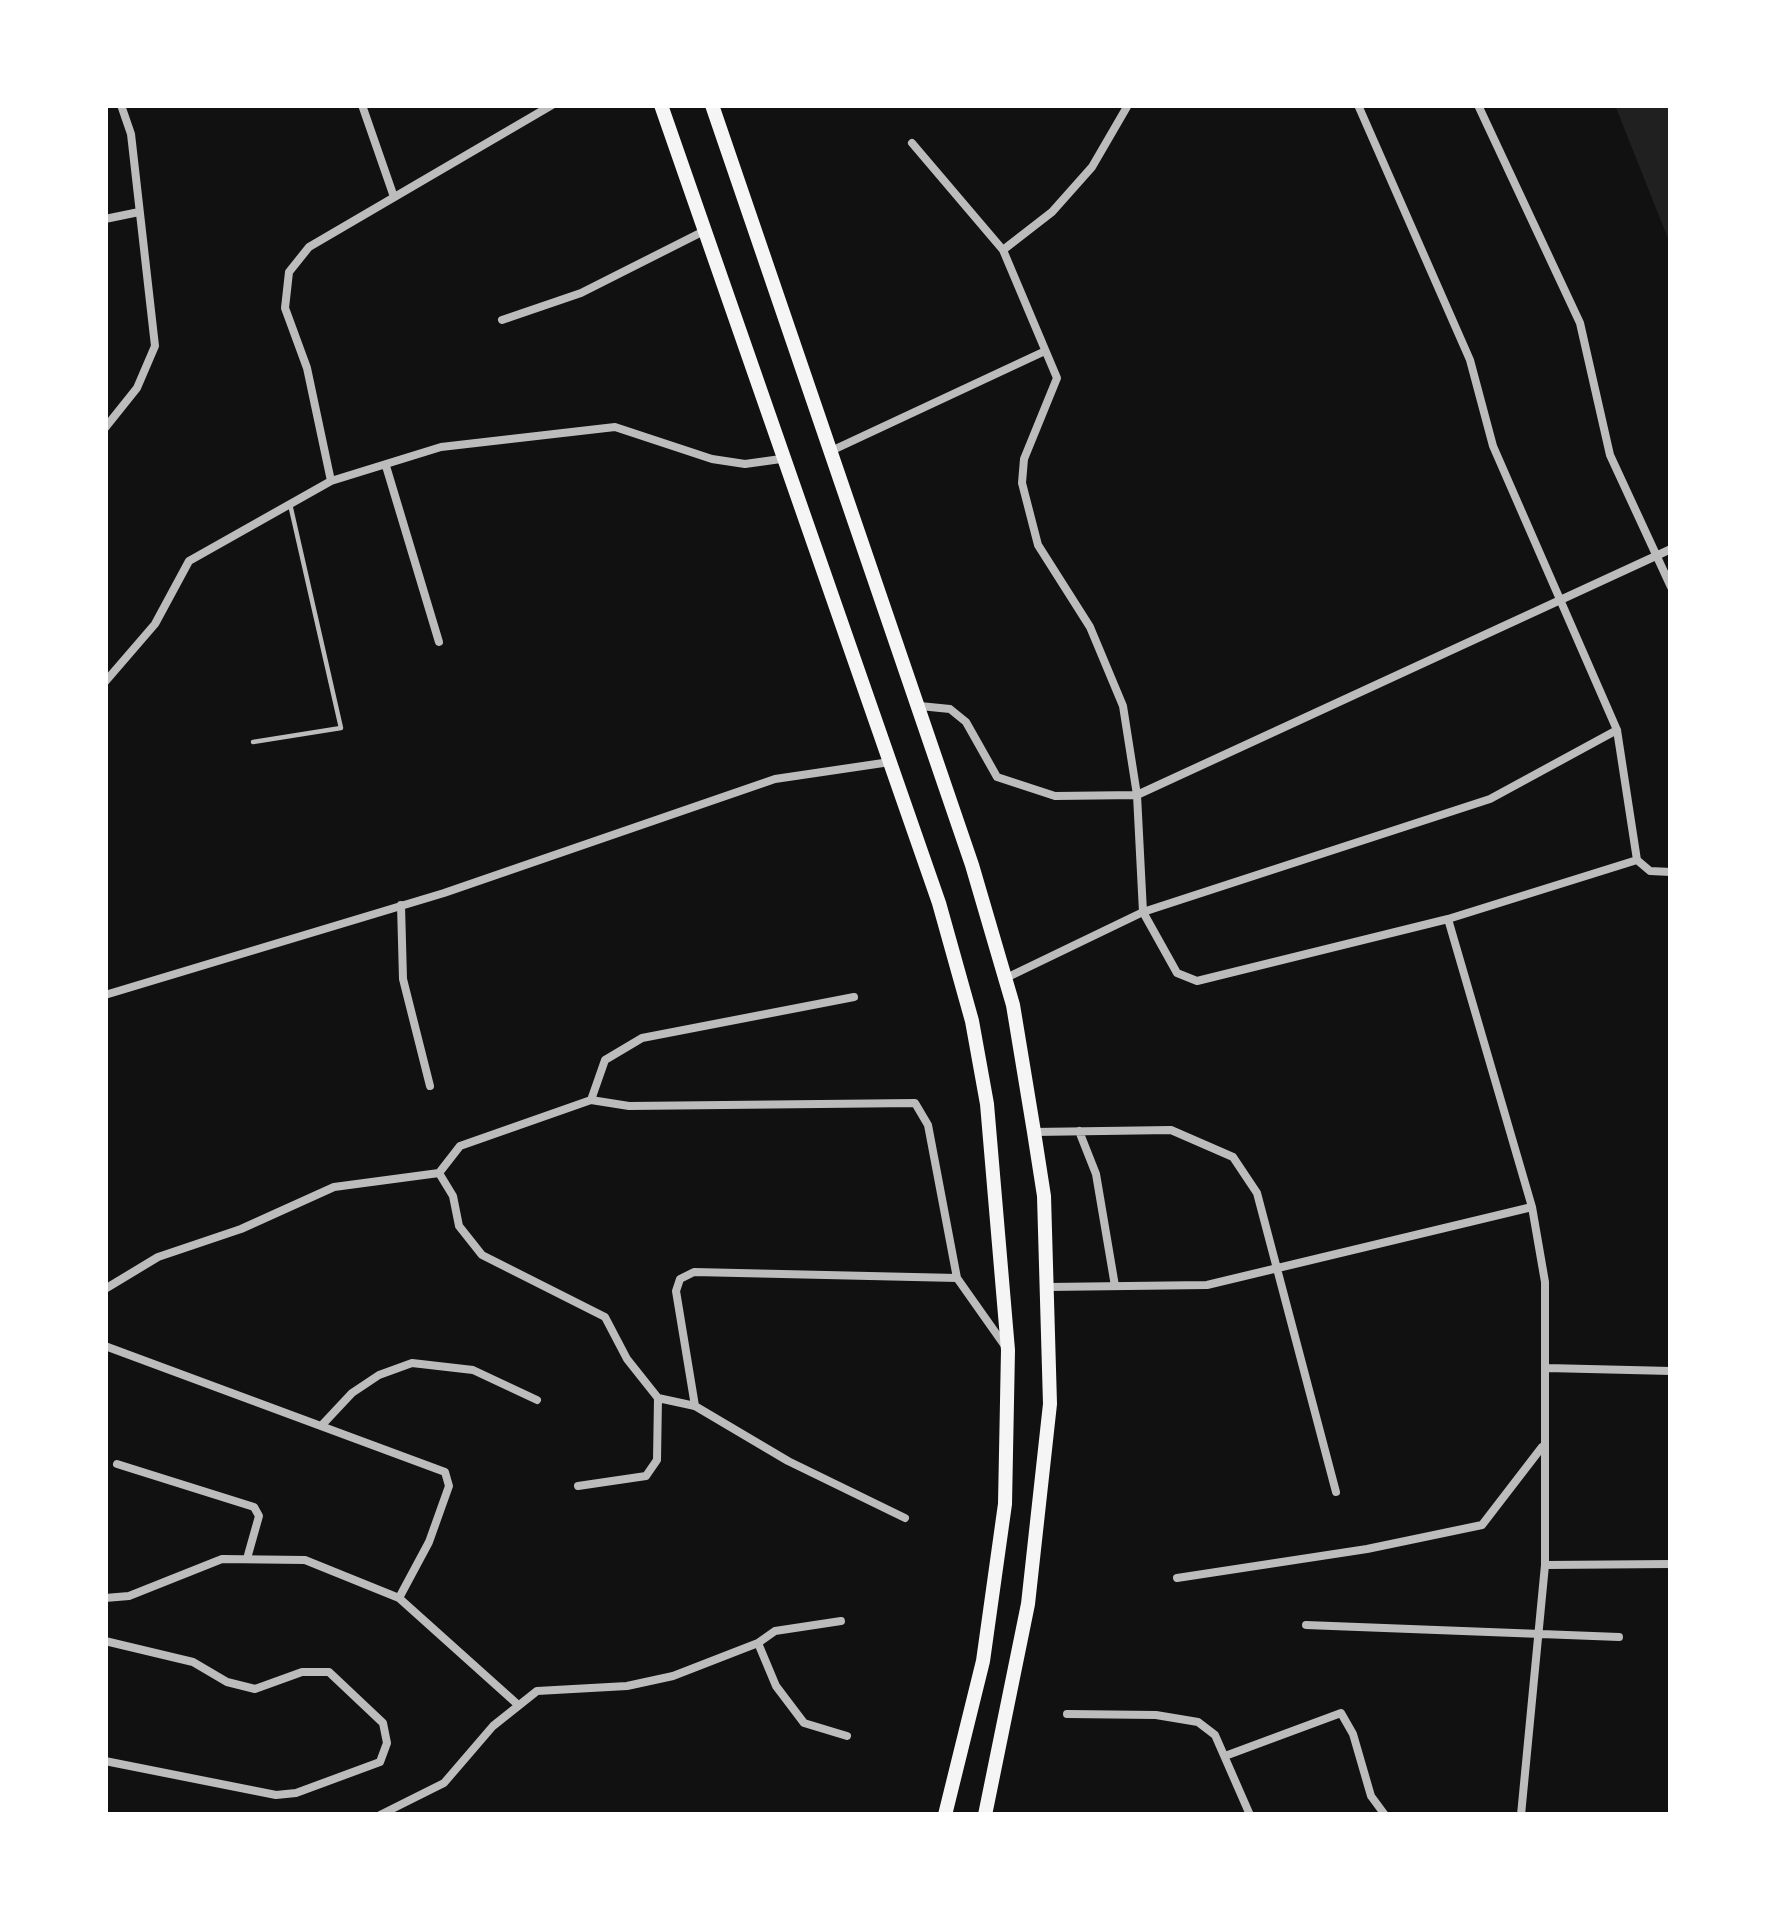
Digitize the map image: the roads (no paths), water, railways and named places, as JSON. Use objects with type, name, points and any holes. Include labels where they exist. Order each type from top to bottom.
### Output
[{"type":"highway","points":[[661,105],[781,459],[891,762],[972,1021],[996,1174],[1008,1350],[998,1549],[983,1661],[945,1815]]},
{"type":"highway","points":[[712,105],[919,706],[1006,977],[1034,1132],[1044,1196],[1050,1404],[1039,1516],[1008,1719],[986,1815]]},
{"type":"street","points":[[105,428],[137,388],[155,346],[131,134],[121,105]]},
{"type":"street","points":[[362,105],[394,197]]},
{"type":"street","points":[[331,481],[308,368],[285,308],[289,272],[309,247],[552,105]]},
{"type":"street","points":[[1003,250],[1052,212],[1092,167],[1129,105]]},
{"type":"street","points":[[1358,105],[1471,360],[1493,446],[1617,730],[1636,860],[1651,871],[1671,872]]},
{"type":"street","points":[[1478,105],[1580,323],[1610,455],[1671,587]]},
{"type":"street","points":[[912,143],[1003,250],[1057,378],[1024,459],[1022,483],[1038,544],[1090,626],[1123,706],[1137,795],[1143,912],[1177,973],[1197,981],[1448,919],[1636,860]]},
{"type":"street","points":[[105,219],[139,212]]},
{"type":"street","points":[[502,320],[581,292],[704,231]]},
{"type":"street","points":[[832,450],[1043,352]]},
{"type":"street","points":[[105,682],[154,624],[189,561],[331,481],[441,447],[616,427],[712,459],[746,464],[781,459]]},
{"type":"street","points":[[386,466],[439,642]]},
{"type":"street","points":[[919,706],[950,709],[966,722],[997,777],[1055,796],[1137,795],[1556,598],[1671,549]]},
{"type":"street","points":[[1006,977],[1143,912],[1490,799],[1617,730]]},
{"type":"street","points":[[105,995],[401,904],[775,779],[891,762]]},
{"type":"street","points":[[401,904],[403,979],[430,1086]]},
{"type":"street","points":[[1448,919],[1532,1207],[1545,1282],[1545,1565],[1521,1815]]},
{"type":"street","points":[[591,1100],[605,1060],[642,1038],[854,997]]},
{"type":"street","points":[[105,1289],[158,1257],[241,1229],[334,1187],[439,1173],[460,1146],[591,1100],[628,1106],[915,1103],[928,1125],[957,1278],[1008,1350]]},
{"type":"street","points":[[1034,1132],[1171,1130],[1233,1157],[1257,1193],[1336,1492]]},
{"type":"street","points":[[1079,1132],[1096,1174],[1115,1286]]},
{"type":"street","points":[[439,1173],[453,1196],[459,1226],[482,1255],[604,1317],[627,1359],[658,1398],[695,1406],[788,1461],[905,1518]]},
{"type":"street","points":[[1047,1287],[1207,1285],[1532,1207]]},
{"type":"street","points":[[695,1406],[676,1291],[680,1279],[694,1272],[957,1278]]},
{"type":"street","points":[[105,1346],[434,1465],[448,1479],[429,1542],[399,1598]]},
{"type":"street","points":[[322,1425],[365,1384],[412,1363],[472,1370],[537,1400]]},
{"type":"street","points":[[1546,1368],[1671,1371]]},
{"type":"street","points":[[578,1486],[646,1476],[657,1460],[658,1398]]},
{"type":"street","points":[[1177,1578],[1367,1549],[1482,1525],[1543,1446]]},
{"type":"street","points":[[117,1464],[254,1507],[260,1516],[248,1555]]},
{"type":"street","points":[[105,1598],[129,1596],[222,1558],[248,1555],[305,1560],[399,1598],[516,1704]]},
{"type":"street","points":[[1545,1565],[1671,1564]]},
{"type":"street","points":[[380,1815],[444,1783],[516,1704],[537,1691],[627,1686],[673,1676],[758,1643],[775,1631],[841,1621]]},
{"type":"street","points":[[1306,1624],[1619,1637]]},
{"type":"street","points":[[105,1641],[193,1662],[227,1682],[255,1688],[302,1672],[329,1672],[383,1723],[387,1743],[380,1762],[276,1795],[105,1761]]},
{"type":"street","points":[[758,1643],[776,1686],[804,1723],[848,1736]]},
{"type":"street","points":[[1225,1756],[1341,1713],[1353,1734],[1371,1796],[1385,1815]]},
{"type":"street","points":[[1066,1714],[1198,1722],[1215,1735],[1250,1815]]},
{"type":"lane","points":[[254,742],[340,728],[290,504]]}]
